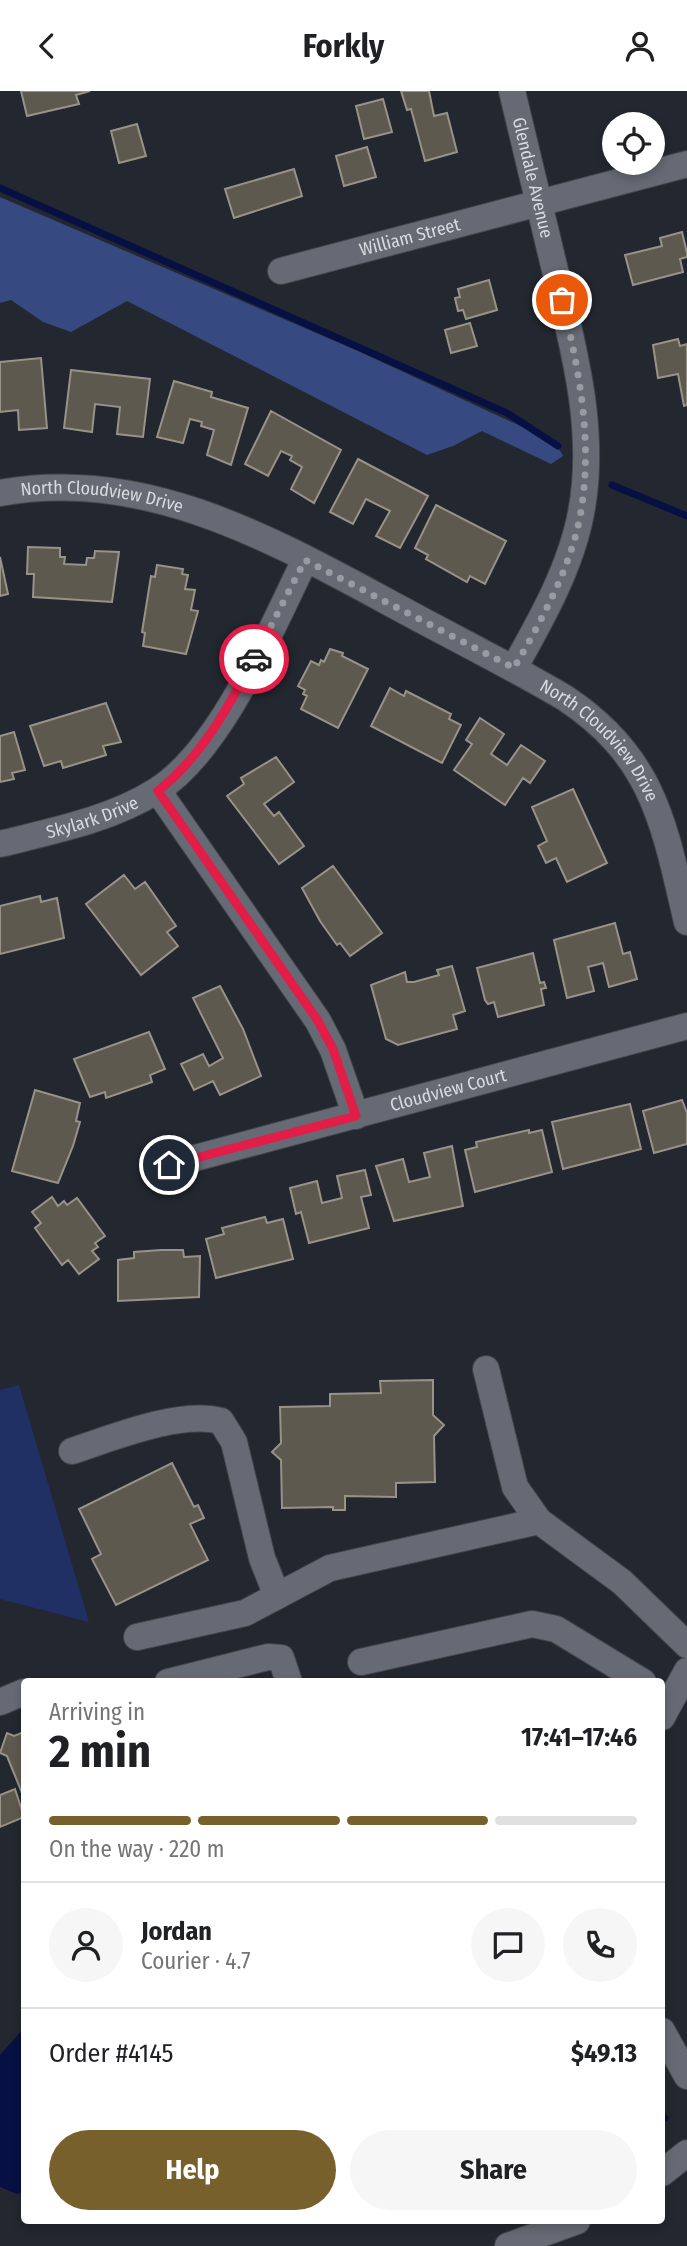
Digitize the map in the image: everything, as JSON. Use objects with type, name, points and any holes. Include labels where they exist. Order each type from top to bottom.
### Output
[{"type":"street","name":"Glendale Avenue","points":[[512,91],[583,398],[585,479],[581,514],[563,569],[514,668]]},
{"type":"street","name":"William Street","points":[[281,271],[538,201],[687,164]]},
{"type":"street","name":"North Cloudview Drive","points":[[0,493],[78,487],[164,500],[236,525],[514,668],[595,718],[634,763],[658,809],[687,922]]},
{"type":"street","name":"Skylark Drive","points":[[0,844],[82,823],[137,802],[158,791],[181,773],[210,737],[305,560]]},
{"type":"street","points":[[158,791],[318,1021],[333,1049],[356,1116]]},
{"type":"street","name":"Cloudview Court","points":[[169,1165],[687,1026]]},
{"type":"street","points":[[486,1369],[515,1487],[539,1521],[622,1582],[687,1645]]},
{"type":"street","points":[[72,1451],[120,1435],[204,1416],[221,1421],[234,1441],[262,1558],[277,1596]]},
{"type":"street","points":[[137,1637],[245,1613],[330,1568],[539,1521]]},
{"type":"street","points":[[361,1663],[532,1624],[556,1629],[636,1678]]},
{"type":"street","points":[[203,1678],[221,1676],[268,1657],[281,1658],[288,1678]]},
{"type":"street","points":[[665,1703],[687,1671]]},
{"type":"street","points":[[0,1702],[21,1693]]},
{"type":"street","points":[[665,2036],[687,2076]]},
{"type":"street","points":[[665,2171],[687,2153]]},
{"type":"street","points":[[517,2245],[570,2224]]},
{"type":"shaded area","points":[[0,197],[358,351],[555,442],[563,456],[551,464],[482,431],[453,446],[427,455],[127,301],[71,332],[43,322],[11,300],[0,303]]},
{"type":"shaded area","points":[[19,1385],[89,1622],[0,1599],[0,1390]]},
{"type":"shaded area","points":[[21,2031],[21,2193],[17,2194],[0,2187],[0,2055]]},
{"type":"building","points":[[21,91],[90,91],[76,95],[79,104],[27,116]]},
{"type":"building","points":[[401,91],[429,91],[434,116],[447,113],[457,152],[425,161],[411,109],[407,110]]},
{"type":"building","points":[[383,99],[392,132],[364,139],[356,106]]},
{"type":"building","points":[[137,124],[146,156],[119,163],[111,131]]},
{"type":"building","points":[[367,147],[376,177],[344,186],[336,156]]},
{"type":"building","points":[[294,169],[302,196],[234,218],[225,189]]},
{"type":"building","points":[[682,232],[687,253],[687,257],[680,259],[683,272],[633,285],[625,255],[662,246],[660,238]]},
{"type":"building","points":[[489,280],[497,310],[466,319],[463,310],[458,311],[455,298],[460,297],[458,289]]},
{"type":"building","points":[[470,323],[477,346],[451,353],[445,330]]},
{"type":"building","points":[[678,339],[680,346],[687,344],[687,405],[684,406],[678,374],[658,378],[653,345]]},
{"type":"building","points":[[41,358],[47,428],[19,430],[18,410],[0,412],[0,362]]},
{"type":"building","points":[[71,370],[150,379],[143,437],[117,434],[120,407],[95,404],[92,432],[64,428]]},
{"type":"building","points":[[174,381],[212,392],[211,397],[248,408],[231,465],[207,455],[214,430],[201,426],[202,422],[190,419],[183,443],[157,437]]},
{"type":"building","points":[[271,411],[341,450],[314,503],[291,489],[302,467],[290,460],[292,456],[281,451],[268,476],[245,464]]},
{"type":"building","points":[[358,459],[428,496],[400,548],[376,536],[390,511],[366,499],[353,524],[330,512]]},
{"type":"building","points":[[436,505],[506,541],[485,584],[470,576],[467,582],[426,559],[428,555],[415,548]]},
{"type":"building","points":[[28,547],[60,548],[60,557],[65,557],[64,564],[86,565],[87,558],[94,558],[95,551],[119,552],[112,602],[33,597],[34,574],[27,574]]},
{"type":"building","points":[[0,557],[8,594],[0,596]]},
{"type":"building","points":[[157,565],[183,569],[182,574],[188,575],[185,589],[195,590],[191,610],[198,611],[186,654],[143,646],[145,633],[142,632],[151,576],[155,577]]},
{"type":"building","points":[[330,649],[343,653],[342,656],[368,669],[338,728],[301,709],[307,696],[303,694],[305,690],[298,686],[311,661],[319,665],[321,660],[324,662]]},
{"type":"building","points":[[390,688],[404,696],[406,691],[451,714],[449,719],[461,725],[442,763],[371,726]]},
{"type":"building","points":[[106,703],[121,742],[103,746],[106,755],[63,768],[61,761],[44,766],[30,726]]},
{"type":"building","points":[[480,718],[504,734],[491,754],[507,765],[521,745],[545,761],[530,783],[523,778],[505,805],[454,770],[472,744],[466,740]]},
{"type":"building","points":[[14,732],[25,770],[12,773],[14,779],[0,782],[0,736]]},
{"type":"building","points":[[276,757],[294,782],[264,804],[274,816],[279,812],[304,846],[279,864],[227,796],[244,784],[241,778]]},
{"type":"building","points":[[573,789],[607,863],[567,882],[556,858],[546,863],[538,846],[547,841],[532,807]]},
{"type":"building","points":[[333,866],[382,933],[350,956],[340,943],[337,945],[320,921],[302,888]]},
{"type":"building","points":[[124,875],[135,889],[145,882],[176,926],[167,932],[178,946],[141,975],[86,904]]},
{"type":"building","points":[[40,896],[41,902],[57,898],[64,938],[0,954],[0,906]]},
{"type":"building","points":[[615,923],[623,954],[630,952],[637,979],[609,987],[603,963],[588,967],[594,991],[567,998],[554,940]]},
{"type":"building","points":[[533,953],[540,983],[544,982],[546,988],[541,989],[544,1005],[498,1017],[494,1002],[488,1004],[485,1000],[477,968]]},
{"type":"building","points":[[452,966],[465,1011],[453,1015],[457,1029],[398,1045],[386,1039],[371,985],[405,972],[407,982],[414,982],[439,975],[437,970]]},
{"type":"building","points":[[220,986],[243,1029],[261,1076],[220,1095],[213,1081],[194,1090],[181,1064],[203,1054],[209,1066],[223,1058],[193,998]]},
{"type":"building","points":[[149,1032],[165,1069],[150,1075],[152,1082],[106,1098],[105,1092],[90,1097],[74,1059]]},
{"type":"building","points":[[35,1090],[80,1103],[76,1121],[80,1122],[58,1183],[12,1171]]},
{"type":"building","points":[[682,1100],[687,1113],[687,1144],[654,1153],[643,1111]]},
{"type":"building","points":[[630,1104],[641,1149],[563,1169],[552,1122]]},
{"type":"building","points":[[529,1130],[529,1133],[542,1130],[552,1172],[475,1192],[465,1150],[477,1147],[476,1142]]},
{"type":"building","points":[[452,1146],[463,1206],[394,1221],[376,1166],[403,1159],[409,1182],[430,1177],[424,1153]]},
{"type":"building","points":[[365,1170],[371,1195],[361,1197],[369,1228],[309,1243],[301,1212],[296,1214],[290,1188],[317,1181],[322,1203],[342,1198],[337,1176]]},
{"type":"building","points":[[52,1197],[58,1206],[64,1201],[67,1205],[77,1198],[105,1236],[95,1243],[98,1247],[92,1251],[99,1259],[79,1274],[68,1260],[62,1265],[35,1228],[41,1223],[32,1212]]},
{"type":"building","points":[[265,1217],[267,1223],[283,1219],[293,1259],[216,1278],[206,1239],[224,1234],[222,1228]]},
{"type":"building","points":[[183,1250],[184,1257],[200,1256],[199,1297],[118,1301],[118,1260],[134,1258],[134,1252]]},
{"type":"building","points":[[433,1380],[433,1415],[444,1425],[434,1436],[435,1482],[396,1483],[396,1497],[345,1496],[345,1510],[333,1510],[333,1507],[282,1508],[281,1460],[272,1452],[281,1443],[280,1407],[330,1406],[330,1394],[381,1393],[380,1381]]},
{"type":"building","points":[[172,1463],[194,1507],[198,1505],[204,1518],[190,1524],[208,1560],[116,1605],[92,1559],[101,1554],[79,1509]]},
{"type":"building","points":[[7,1733],[14,1736],[21,1733],[21,1791],[7,1756],[0,1753]]},
{"type":"building","points":[[15,1789],[21,1808],[21,1818],[0,1827],[0,1795]]},
{"type":"waterway","points":[[0,188],[507,413],[558,446]]},
{"type":"waterway","points":[[612,485],[687,516]]},
{"type":"way so far","points":[[254,659],[305,560],[514,668],[563,569],[581,514],[585,479],[583,398],[562,300]]},
{"type":"route","points":[[169,1165],[356,1116],[333,1049],[318,1021],[158,791],[181,773],[210,737],[254,659]]}]
